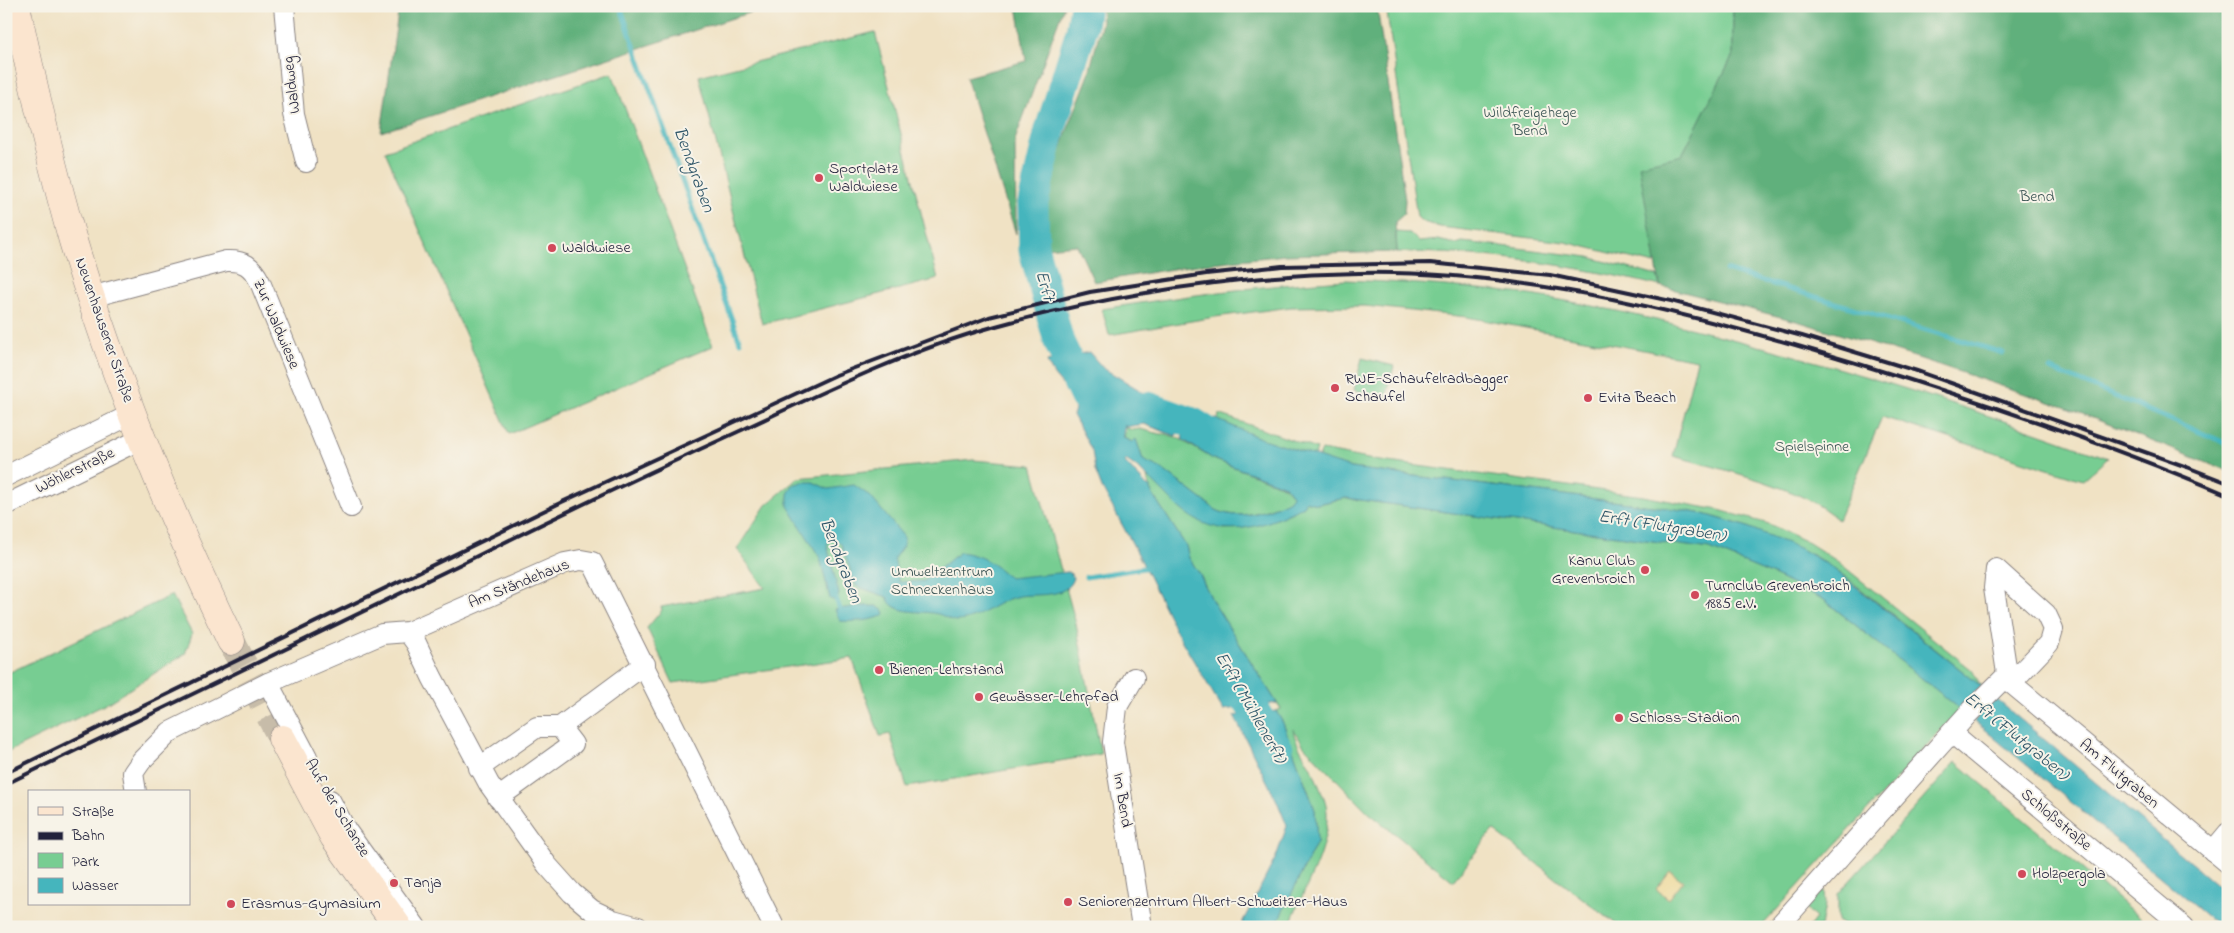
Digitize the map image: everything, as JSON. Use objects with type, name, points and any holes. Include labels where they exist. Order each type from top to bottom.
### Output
[{"type":"main road","name":"Neuenhausener Straße","points":[[13,15],[62,201],[91,298],[143,438],[184,537],[231,641]]},
{"type":"main road","name":"Auf der Schanze","points":[[282,739],[334,837],[398,927]]},
{"type":"street","name":"Waldweg","points":[[284,6],[294,114],[306,162]]},
{"type":"street","name":"Zur Waldwiese","points":[[91,298],[226,261],[238,261],[252,268],[260,282],[351,507]]},
{"type":"street","name":"Wöhlerstraße","points":[[6,476],[134,413]]},
{"type":"street","name":"Wöhlerstraße","points":[[6,505],[143,438]]},
{"type":"street","name":"Am Ständehaus","points":[[136,790],[133,773],[142,760],[170,732],[268,683],[382,634],[397,631],[408,632],[552,568],[570,562],[592,562],[645,664],[774,927]]},
{"type":"street","points":[[1996,569],[2046,614],[2053,629],[2049,643],[2010,682],[1994,588],[1996,569]]},
{"type":"street","points":[[408,632],[416,643],[480,768],[498,798],[551,870],[581,902],[613,920],[638,927]]},
{"type":"street","points":[[480,768],[537,727],[560,727],[645,664]]},
{"type":"street","name":"Im Bend","points":[[1134,678],[1117,707],[1113,736],[1142,927]]},
{"type":"street","points":[[1778,927],[1967,715],[2003,679],[2010,682]]},
{"type":"street","name":"Am Flutgraben","points":[[2010,682],[2220,857]]},
{"type":"street","name":"Auf der Schanze","points":[[268,683],[343,825],[416,927]]},
{"type":"street","points":[[498,798],[573,744],[560,727]]},
{"type":"street","name":"Schloßstraße","points":[[1952,733],[2184,927]]},
{"type":"street","points":[[2220,857],[2228,833]]},
{"type":"green space","points":[[399,6],[770,6],[381,132]]},
{"type":"green space","points":[[1017,6],[1064,6],[1015,140],[1016,234],[966,77],[1026,61]]},
{"type":"green space","points":[[1101,6],[1377,6],[1405,200],[1404,214],[1395,222],[1397,252],[1286,255],[1203,264],[1094,282],[1077,245],[1046,248],[1045,197],[1067,131],[1088,77],[1102,22]]},
{"type":"green space","name":"Wildfreigehege Bend","points":[[1386,6],[1733,6],[1733,55],[1682,155],[1653,251],[1655,264],[1565,242],[1440,227],[1423,222],[1417,217]]},
{"type":"green space","name":"Bend","points":[[1733,6],[2228,6],[2228,471],[2067,408],[1921,359],[1800,322],[1660,286],[1639,165],[1682,155],[1733,55]]},
{"type":"green space","name":"Sportplatz Waldwiese","points":[[875,32],[938,279],[762,324],[699,76]]},
{"type":"green space","name":"Waldwiese","points":[[612,73],[713,346],[509,434],[385,151]]},
{"type":"green space","points":[[1396,232],[1410,233],[1419,242],[1438,240],[1456,244],[1462,242],[1589,257],[1657,276],[1660,286],[1595,272],[1529,261],[1463,254],[1397,252]]},
{"type":"green space","name":"Spielspinne","points":[[1346,280],[1445,286],[1543,297],[1659,321],[1872,378],[2014,424],[2108,458],[2083,480],[1882,417],[1838,520],[1805,498],[1784,489],[1737,473],[1673,456],[1697,360],[1467,317],[1365,306],[1291,307],[1215,317],[1109,335],[1102,309],[1224,292]]},
{"type":"green space","points":[[1362,358],[1394,366],[1386,398],[1354,390]]},
{"type":"green space","points":[[1219,414],[1317,449],[1314,458],[1218,420]]},
{"type":"green space","points":[[1126,427],[1132,430],[1140,429],[1178,438],[1213,459],[1285,487],[1292,495],[1291,500],[1273,508],[1244,515],[1234,515],[1216,510],[1162,469],[1143,460],[1136,440],[1132,442],[1124,438]]},
{"type":"green space","points":[[1322,450],[1373,460],[1643,496],[1719,510],[1769,524],[1809,543],[1837,561],[1972,670],[1981,686],[1847,578],[1813,555],[1745,526],[1704,514],[1675,509],[1351,468],[1318,459]]},
{"type":"green space","name":"Umweltzentrum Schneckenhaus","points":[[973,460],[1032,465],[1076,624],[1101,754],[907,787],[890,734],[880,736],[852,658],[673,683],[647,628],[662,610],[661,607],[765,588],[737,549],[766,505],[798,478]]},
{"type":"green space","name":"Schloss-Stadion","points":[[1147,477],[1223,529],[1255,525],[1275,519],[1304,506],[1304,501],[1317,504],[1346,498],[1710,549],[1769,573],[1823,599],[1960,709],[1761,927],[1620,927],[1493,830],[1453,881],[1368,812],[1304,746],[1293,729],[1297,743],[1324,797],[1327,810],[1326,829],[1319,858],[1289,927],[1275,927],[1317,842],[1315,810],[1283,723],[1276,711],[1281,709],[1213,602],[1199,573],[1189,558],[1186,546],[1150,490]]},
{"type":"green space","points":[[172,595],[192,634],[185,654],[106,704],[6,753],[6,674]]},
{"type":"green space","points":[[1956,762],[2151,927],[1854,927],[1838,922],[1838,894]]},
{"type":"green space","points":[[1824,890],[1825,904],[1821,927],[1809,927],[1816,918],[1804,907]]},
{"type":"sand","points":[[1670,871],[1683,881],[1669,899],[1656,889]]},
{"type":"water","points":[[1089,352],[1103,368],[1138,389],[1152,402],[1184,414],[1180,424],[1146,413],[1179,426],[1176,436],[1144,424],[1125,427],[1125,425],[1124,438],[1132,442],[1136,439],[1143,460],[1162,469],[1216,510],[1234,515],[1253,514],[1282,504],[1290,500],[1292,495],[1285,486],[1213,459],[1182,439],[1190,416],[1216,419],[1260,438],[1351,468],[1704,514],[1745,526],[1799,548],[1830,566],[1981,686],[1960,709],[1823,599],[1769,573],[1710,549],[1346,498],[1317,504],[1305,501],[1304,506],[1271,521],[1255,526],[1223,528],[1208,525],[1192,518],[1126,460],[1125,462],[1150,487],[1150,490],[1186,546],[1189,558],[1199,573],[1213,602],[1277,703],[1223,710],[1177,633],[1138,554],[1102,488],[1095,470],[1092,451],[1073,415],[1075,409],[1074,400],[1055,376],[1047,362]]},
{"type":"water","points":[[802,482],[813,482],[828,489],[854,485],[870,496],[904,537],[903,546],[894,558],[899,582],[924,581],[960,552],[987,560],[1009,578],[1068,572],[1073,578],[1069,585],[1056,593],[1015,597],[967,620],[956,621],[928,612],[901,610],[892,605],[887,597],[856,586],[841,544],[836,540],[830,540],[827,545],[839,594],[836,601],[830,599],[820,558],[788,506],[788,494],[793,485]]},
{"type":"water","points":[[877,606],[885,612],[884,615],[874,619],[840,621],[835,610],[838,609]]},
{"type":"water","points":[[1995,698],[2228,894],[2228,927],[2220,927],[1974,721]]},
{"type":"water","points":[[1276,711],[1283,723],[1315,810],[1317,842],[1275,927],[1240,927],[1276,857],[1287,826],[1277,801],[1234,716]]},
{"type":"waterway","name":"Bendgraben","points":[[620,6],[740,342]]},
{"type":"waterway","name":"Erft","points":[[1085,6],[1081,32],[1050,130],[1033,203],[1034,250],[1059,342],[1085,397]]},
{"type":"waterway","points":[[1726,270],[2003,353]]},
{"type":"waterway","points":[[2050,369],[2228,444]]},
{"type":"waterway","name":"Erft (Flutgraben)","points":[[1141,408],[1148,407],[1193,423],[1215,437],[1226,441]]},
{"type":"waterway","name":"Bendgraben","points":[[1086,577],[1150,567]]},
{"type":"waterway","name":"Bendgraben","points":[[834,594],[842,614]]},
{"type":"waterway","name":"Erft (Mühlenerft)","points":[[1229,671],[1278,749]]},
{"type":"tunnel","points":[[231,641],[282,739]]},
{"type":"railway","points":[[6,773],[562,502],[836,375],[989,317],[1090,292],[1206,274],[1282,266],[1430,263],[1550,275],[1671,301],[1802,336],[1917,371],[2228,483]]},
{"type":"railway","points":[[6,784],[604,494],[805,400],[899,359],[996,326],[1085,304],[1222,282],[1359,273],[1423,274],[1486,279],[1612,299],[1737,329],[1906,378],[2091,441],[2228,495]]},
{"type":"place","name":"Sportplatz Waldwiese","points":[[819,178]]},
{"type":"place","name":"Waldwiese","points":[[552,248]]},
{"type":"place","name":"RWE-Schaufelradbagger Schaufel","points":[[1335,388]]},
{"type":"place","name":"Evita Beach","points":[[1588,398]]},
{"type":"place","name":"Kanu Club Grevenbroich","points":[[1645,570]]},
{"type":"place","name":"Turnclub Grevenbroich 1885 e.V.","points":[[1695,595]]},
{"type":"place","name":"Bienen-Lehrstand","points":[[879,670]]},
{"type":"place","name":"Gewässer-Lehrpfad","points":[[979,697]]},
{"type":"place","name":"Schloss-Stadion","points":[[1619,718]]},
{"type":"place","name":"Holzpergola","points":[[2022,874]]},
{"type":"place","name":"Tanja","points":[[394,883]]},
{"type":"place","name":"Seniorenzentrum Albert-Schweitzer-Haus","points":[[1068,902]]},
{"type":"place","name":"Erasmus-Gymasium","points":[[231,904]]}]
